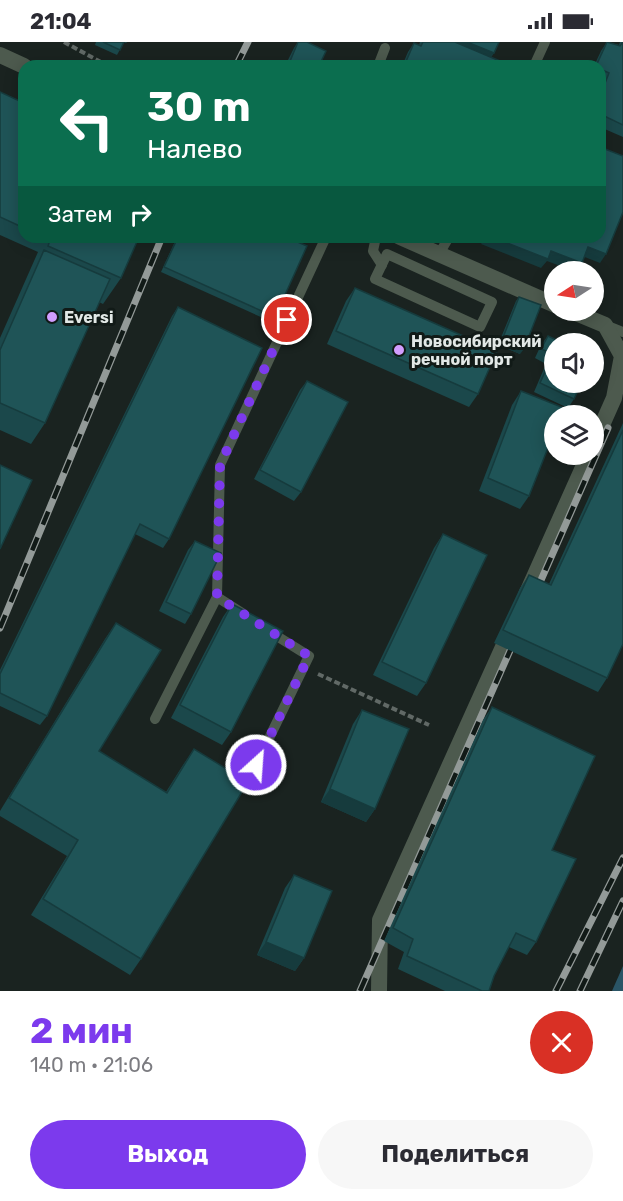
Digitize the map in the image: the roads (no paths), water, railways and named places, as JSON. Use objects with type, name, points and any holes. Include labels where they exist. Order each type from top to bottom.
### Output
[{"type":"street","points":[[0,55],[18,63]]},
{"type":"street","points":[[413,243],[544,300]]},
{"type":"street","points":[[595,321],[605,325],[622,356],[614,398],[604,420]]},
{"type":"street","points":[[379,991],[380,920],[584,465]]},
{"type":"lane","points":[[537,60],[545,42]]},
{"type":"lane","points":[[380,60],[385,48]]},
{"type":"lane","points":[[155,719],[217,597],[220,465],[323,243]]},
{"type":"lane","points":[[375,243],[373,251],[382,265]]},
{"type":"lane","points":[[438,254],[445,243]]},
{"type":"lane","points":[[387,254],[492,302],[480,327],[375,279],[382,265],[387,254]]},
{"type":"lane","points":[[605,325],[623,332]]},
{"type":"lane","points":[[217,597],[309,656],[256,765]]},
{"type":"water","points":[[623,966],[623,991],[612,991]]},
{"type":"railway","points":[[239,60],[248,42]]},
{"type":"railway","points":[[0,628],[160,243]]},
{"type":"railway","points":[[534,596],[608,428]]},
{"type":"railway","points":[[360,991],[516,637]]},
{"type":"railway","points":[[556,991],[623,858]]},
{"type":"railway","points":[[580,991],[623,901]]},
{"type":"place","name":"Eversi","points":[[52,317]]},
{"type":"place","name":"Новосибирский речной порт","points":[[399,350]]}]
